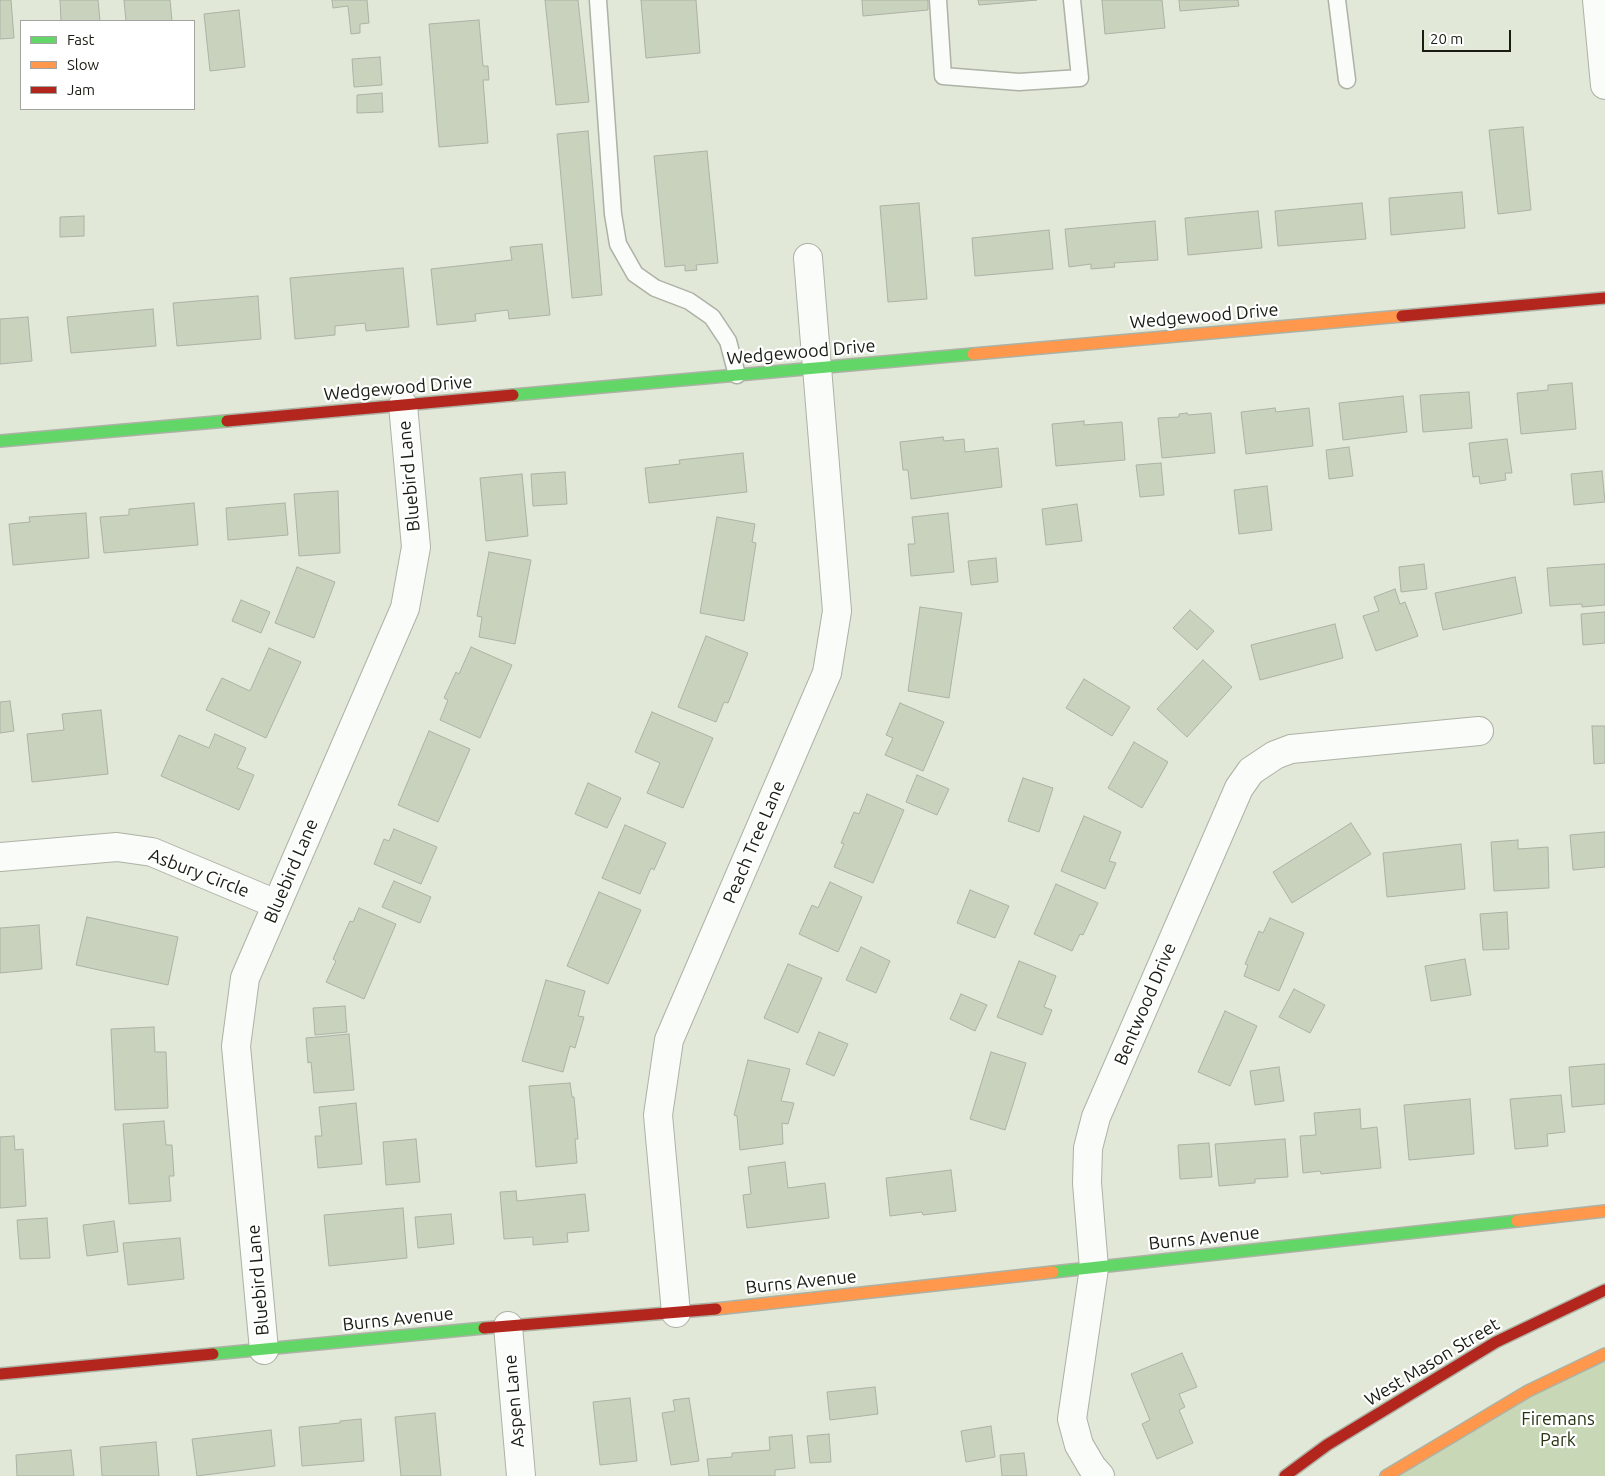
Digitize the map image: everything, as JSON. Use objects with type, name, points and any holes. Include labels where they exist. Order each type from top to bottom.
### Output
[{"type":"street","points":[[1598,0],[1605,84]]},
{"type":"street","name":"Peach Tree Lane","points":[[676,1313],[658,1115],[669,1040],[827,673],[837,611],[808,258]]},
{"type":"street","name":"Wedgewood Drive","points":[[0,441],[1605,298]]},
{"type":"street","name":"Bluebird Lane","points":[[264,1350],[236,1046],[245,978],[405,608],[416,547],[403,406]]},
{"type":"street","name":"Bentwood Drive","points":[[1100,1476],[1092,1467],[1079,1445],[1072,1419],[1094,1268],[1086,1183],[1088,1148],[1096,1117],[1238,788],[1251,771],[1275,755],[1291,749],[1480,731]]},
{"type":"street","name":"Asbury Circle","points":[[0,857],[116,847],[152,852],[276,904]]},
{"type":"street","name":"Burns Avenue","points":[[0,1374],[508,1326],[676,1313],[1605,1211]]},
{"type":"street","name":"West Mason Street","points":[[1285,1476],[1327,1445],[1496,1342],[1605,1290]]},
{"type":"street","name":"Aspen Lane","points":[[508,1326],[521,1476]]},
{"type":"street","points":[[1386,1476],[1528,1391],[1605,1354]]},
{"type":"lane","points":[[598,0],[613,214],[618,244],[636,274],[656,288],[689,301],[712,317],[728,341],[737,375]]},
{"type":"lane","points":[[938,0],[943,76],[1019,82],[1080,78],[1072,0]]},
{"type":"lane","points":[[1337,0],[1347,80]]},
{"type":"green space","name":"Firemans Park","points":[[1605,1354],[1605,1476],[1386,1476]]},
{"type":"building","points":[[0,0],[11,0],[14,38],[0,39]]},
{"type":"building","points":[[60,0],[98,0],[100,20],[61,20]]},
{"type":"building","points":[[124,0],[170,0],[172,20],[126,20]]},
{"type":"building","points":[[332,0],[367,0],[369,23],[360,24],[360,33],[351,34],[348,6],[333,8]]},
{"type":"building","points":[[545,0],[578,0],[589,102],[556,105]]},
{"type":"building","points":[[641,0],[696,0],[700,53],[646,58]]},
{"type":"building","points":[[862,0],[928,0],[928,10],[863,16]]},
{"type":"building","points":[[978,0],[1037,0],[979,5]]},
{"type":"building","points":[[1102,0],[1162,0],[1165,28],[1105,34]]},
{"type":"building","points":[[1179,0],[1238,0],[1239,6],[1180,11]]},
{"type":"building","points":[[239,10],[245,67],[210,71],[204,14]]},
{"type":"building","points":[[479,20],[483,66],[488,66],[489,80],[483,80],[488,143],[439,147],[429,24]]},
{"type":"building","points":[[380,57],[382,85],[354,87],[352,59]]},
{"type":"building","points":[[382,93],[383,112],[357,113],[357,95]]},
{"type":"building","points":[[1523,127],[1531,210],[1498,214],[1489,130]]},
{"type":"building","points":[[588,131],[602,295],[572,298],[557,134]]},
{"type":"building","points":[[707,151],[718,263],[696,265],[697,270],[685,271],[685,265],[665,267],[654,156]]},
{"type":"building","points":[[1462,192],[1465,228],[1391,235],[1389,198]]},
{"type":"building","points":[[919,203],[927,299],[888,302],[880,206]]},
{"type":"building","points":[[1362,203],[1366,239],[1278,246],[1275,211]]},
{"type":"building","points":[[1258,211],[1262,248],[1188,255],[1185,218]]},
{"type":"building","points":[[84,216],[84,236],[60,237],[60,217]]},
{"type":"building","points":[[1155,221],[1158,260],[1114,263],[1115,267],[1091,269],[1091,264],[1069,267],[1065,229]]},
{"type":"building","points":[[1049,230],[1053,269],[975,276],[972,238]]},
{"type":"building","points":[[542,244],[550,315],[509,319],[508,310],[475,314],[476,321],[437,325],[431,269],[512,260],[510,247]]},
{"type":"building","points":[[403,268],[409,327],[366,331],[365,323],[335,326],[335,335],[295,339],[290,278]]},
{"type":"building","points":[[258,296],[261,339],[177,346],[173,303]]},
{"type":"building","points":[[153,309],[156,346],[71,353],[67,317]]},
{"type":"building","points":[[28,317],[32,361],[0,364],[0,319]]},
{"type":"building","points":[[1572,383],[1576,429],[1521,434],[1517,393],[1548,390],[1548,385]]},
{"type":"building","points":[[1469,392],[1472,428],[1423,432],[1420,395]]},
{"type":"building","points":[[1403,396],[1407,432],[1343,440],[1339,403]]},
{"type":"building","points":[[1275,408],[1276,412],[1309,408],[1313,446],[1246,454],[1241,412]]},
{"type":"building","points":[[1187,413],[1188,415],[1211,413],[1215,453],[1162,458],[1158,418],[1179,417],[1179,414]]},
{"type":"building","points":[[1084,421],[1084,425],[1122,422],[1125,460],[1056,466],[1052,424]]},
{"type":"building","points":[[943,437],[944,441],[964,439],[965,452],[998,448],[1002,487],[911,499],[908,470],[903,470],[900,442]]},
{"type":"building","points":[[1507,439],[1512,473],[1505,473],[1506,480],[1480,484],[1479,476],[1473,477],[1469,443]]},
{"type":"building","points":[[1349,447],[1353,476],[1329,479],[1326,450]]},
{"type":"building","points":[[743,453],[747,492],[649,503],[645,468],[680,464],[679,460]]},
{"type":"building","points":[[1161,463],[1164,495],[1140,497],[1136,465]]},
{"type":"building","points":[[1602,471],[1605,502],[1574,505],[1571,474]]},
{"type":"building","points":[[565,472],[567,504],[533,506],[531,474]]},
{"type":"building","points":[[522,474],[528,536],[486,541],[480,478]]},
{"type":"building","points":[[1267,486],[1272,530],[1239,534],[1234,490]]},
{"type":"building","points":[[338,491],[340,553],[299,556],[294,494]]},
{"type":"building","points":[[194,503],[198,545],[104,553],[100,517],[129,515],[129,509]]},
{"type":"building","points":[[285,503],[288,535],[228,540],[226,508]]},
{"type":"building","points":[[1077,504],[1082,541],[1046,545],[1042,509]]},
{"type":"building","points":[[86,513],[89,558],[13,565],[9,524],[30,522],[29,517]]},
{"type":"building","points":[[948,513],[954,572],[911,576],[908,544],[915,544],[912,517]]},
{"type":"building","points":[[717,517],[755,524],[752,542],[756,543],[744,621],[700,613]]},
{"type":"building","points":[[489,552],[531,560],[515,644],[479,637],[482,617],[477,616]]},
{"type":"building","points":[[996,558],[998,582],[971,585],[968,561]]},
{"type":"building","points":[[1424,564],[1427,589],[1401,592],[1399,567]]},
{"type":"building","points":[[1605,564],[1605,605],[1582,607],[1582,604],[1550,606],[1547,568]]},
{"type":"building","points":[[297,567],[335,582],[314,638],[275,623]]},
{"type":"building","points":[[1515,577],[1522,613],[1443,630],[1435,593]]},
{"type":"building","points":[[1395,589],[1400,604],[1405,602],[1418,636],[1376,651],[1363,616],[1379,611],[1374,597]]},
{"type":"building","points":[[241,600],[270,612],[261,633],[232,621]]},
{"type":"building","points":[[920,607],[962,613],[949,698],[908,691]]},
{"type":"building","points":[[1190,610],[1214,631],[1197,650],[1173,628]]},
{"type":"building","points":[[1605,612],[1605,643],[1583,645],[1581,614]]},
{"type":"building","points":[[1335,624],[1343,658],[1260,680],[1251,645]]},
{"type":"building","points":[[706,636],[748,653],[728,703],[724,702],[716,722],[678,707]]},
{"type":"building","points":[[471,647],[512,665],[480,738],[440,720],[448,700],[444,698],[456,672],[459,674]]},
{"type":"building","points":[[269,648],[301,662],[266,738],[206,710],[222,678],[250,691]]},
{"type":"building","points":[[1203,660],[1232,687],[1187,737],[1157,709]]},
{"type":"building","points":[[1084,679],[1130,707],[1112,736],[1066,708]]},
{"type":"building","points":[[10,701],[14,731],[0,733],[0,702]]},
{"type":"building","points":[[900,703],[944,722],[923,771],[885,755],[893,738],[886,735]]},
{"type":"building","points":[[101,710],[108,774],[32,782],[27,734],[64,730],[62,714]]},
{"type":"building","points":[[652,712],[713,738],[683,808],[647,793],[660,763],[635,752]]},
{"type":"building","points":[[1592,726],[1605,726],[1605,763],[1594,764]]},
{"type":"building","points":[[429,731],[470,749],[438,822],[398,805]]},
{"type":"building","points":[[215,734],[246,748],[237,768],[254,775],[239,810],[161,776],[179,735],[209,748]]},
{"type":"building","points":[[1134,742],[1168,762],[1142,808],[1108,788]]},
{"type":"building","points":[[917,775],[949,789],[937,815],[906,802]]},
{"type":"building","points":[[1023,778],[1053,788],[1039,832],[1008,821]]},
{"type":"building","points":[[588,783],[621,798],[607,828],[575,814]]},
{"type":"building","points":[[867,794],[904,810],[873,883],[834,867],[844,844],[841,843],[854,812],[859,814]]},
{"type":"building","points":[[1084,816],[1121,832],[1109,861],[1116,863],[1105,889],[1061,871]]},
{"type":"building","points":[[1351,823],[1371,854],[1292,903],[1273,872]]},
{"type":"building","points":[[625,825],[666,843],[654,870],[651,868],[640,894],[602,878]]},
{"type":"building","points":[[394,829],[437,847],[421,884],[374,864],[384,839],[389,841]]},
{"type":"building","points":[[1605,832],[1605,867],[1573,870],[1570,835]]},
{"type":"building","points":[[1518,840],[1518,849],[1548,847],[1549,888],[1494,891],[1491,842]]},
{"type":"building","points":[[1461,844],[1465,889],[1387,897],[1383,853]]},
{"type":"building","points":[[394,881],[431,897],[420,923],[382,907]]},
{"type":"building","points":[[830,882],[862,897],[838,952],[799,934],[812,905],[818,908]]},
{"type":"building","points":[[1056,884],[1098,903],[1083,935],[1080,934],[1072,951],[1034,934]]},
{"type":"building","points":[[970,890],[1009,906],[995,938],[957,923]]},
{"type":"building","points":[[599,892],[641,910],[608,984],[567,966]]},
{"type":"building","points":[[359,908],[396,924],[364,999],[326,982],[336,961],[333,959],[350,921],[353,922]]},
{"type":"building","points":[[1507,912],[1509,949],[1483,950],[1480,914]]},
{"type":"building","points":[[87,917],[178,937],[168,985],[76,965]]},
{"type":"building","points":[[1270,918],[1304,933],[1279,991],[1244,976],[1248,965],[1245,964],[1259,931],[1263,933]]},
{"type":"building","points":[[39,925],[42,969],[0,973],[0,928]]},
{"type":"building","points":[[861,947],[890,961],[876,993],[846,980]]},
{"type":"building","points":[[1465,959],[1471,995],[1431,1001],[1425,966]]},
{"type":"building","points":[[1019,961],[1056,976],[1044,1007],[1052,1010],[1042,1035],[997,1017]]},
{"type":"building","points":[[788,964],[822,978],[798,1033],[764,1018]]},
{"type":"building","points":[[546,980],[585,991],[578,1016],[584,1017],[575,1048],[570,1046],[563,1072],[522,1061]]},
{"type":"building","points":[[1294,989],[1325,1005],[1310,1033],[1279,1017]]},
{"type":"building","points":[[961,994],[987,1005],[975,1031],[950,1019]]},
{"type":"building","points":[[345,1006],[347,1032],[315,1035],[313,1008]]},
{"type":"building","points":[[1225,1011],[1257,1026],[1230,1086],[1198,1072]]},
{"type":"building","points":[[154,1027],[155,1052],[166,1052],[168,1108],[115,1110],[111,1029]]},
{"type":"building","points":[[819,1032],[848,1044],[834,1076],[806,1064]]},
{"type":"building","points":[[349,1034],[354,1090],[314,1093],[311,1062],[308,1063],[306,1038]]},
{"type":"building","points":[[991,1052],[1026,1063],[1005,1130],[970,1119]]},
{"type":"building","points":[[748,1060],[790,1069],[781,1101],[794,1103],[788,1124],[782,1123],[783,1144],[740,1150],[737,1116],[734,1115]]},
{"type":"building","points":[[1605,1064],[1605,1104],[1572,1107],[1569,1067]]},
{"type":"building","points":[[1279,1067],[1284,1101],[1255,1105],[1250,1071]]},
{"type":"building","points":[[570,1083],[572,1097],[574,1097],[578,1139],[575,1139],[577,1163],[536,1167],[529,1086]]},
{"type":"building","points":[[1561,1095],[1565,1132],[1547,1134],[1548,1146],[1515,1149],[1510,1099]]},
{"type":"building","points":[[1470,1099],[1474,1154],[1409,1160],[1404,1105]]},
{"type":"building","points":[[356,1103],[362,1164],[318,1168],[315,1136],[322,1136],[319,1107]]},
{"type":"building","points":[[1360,1109],[1361,1129],[1377,1127],[1381,1168],[1321,1174],[1320,1171],[1303,1173],[1300,1136],[1316,1135],[1314,1113]]},
{"type":"building","points":[[164,1121],[166,1145],[172,1145],[174,1176],[169,1176],[171,1201],[129,1204],[123,1124]]},
{"type":"building","points":[[14,1136],[15,1150],[23,1149],[26,1206],[0,1208],[0,1137]]},
{"type":"building","points":[[416,1139],[420,1182],[386,1185],[383,1142]]},
{"type":"building","points":[[1285,1139],[1288,1177],[1255,1179],[1255,1183],[1219,1186],[1215,1144]]},
{"type":"building","points":[[1209,1143],[1212,1177],[1180,1179],[1178,1145]]},
{"type":"building","points":[[785,1162],[788,1188],[825,1183],[829,1218],[747,1228],[743,1195],[751,1194],[748,1167]]},
{"type":"building","points":[[951,1170],[956,1211],[923,1215],[922,1212],[890,1216],[886,1178]]},
{"type":"building","points":[[516,1191],[517,1201],[585,1194],[589,1231],[567,1233],[568,1242],[533,1245],[533,1237],[504,1239],[500,1192]]},
{"type":"building","points":[[403,1208],[407,1258],[329,1266],[324,1215]]},
{"type":"building","points":[[451,1214],[454,1244],[418,1248],[415,1217]]},
{"type":"building","points":[[47,1218],[50,1258],[20,1259],[17,1220]]},
{"type":"building","points":[[114,1221],[118,1252],[87,1256],[83,1225]]},
{"type":"building","points":[[180,1238],[184,1279],[128,1285],[123,1243]]},
{"type":"building","points":[[1182,1353],[1197,1387],[1179,1394],[1185,1407],[1179,1410],[1193,1443],[1157,1459],[1142,1424],[1150,1420],[1131,1374]]},
{"type":"building","points":[[875,1387],[878,1414],[830,1420],[827,1392]]},
{"type":"building","points":[[630,1398],[637,1461],[600,1465],[593,1402]]},
{"type":"building","points":[[689,1398],[699,1461],[671,1465],[662,1413],[675,1411],[673,1400]]},
{"type":"building","points":[[435,1413],[441,1476],[401,1476],[395,1417]]},
{"type":"building","points":[[361,1419],[364,1461],[302,1466],[299,1427]]},
{"type":"building","points":[[991,1426],[995,1457],[966,1462],[961,1431]]},
{"type":"building","points":[[271,1430],[275,1466],[197,1476],[192,1439]]},
{"type":"building","points":[[829,1434],[831,1462],[810,1463],[807,1436]]},
{"type":"building","points":[[792,1435],[795,1468],[775,1470],[775,1476],[709,1476],[707,1459],[732,1457],[732,1453],[770,1450],[769,1437]]},
{"type":"building","points":[[156,1442],[159,1476],[102,1476],[100,1447]]},
{"type":"building","points":[[71,1450],[74,1476],[17,1476],[16,1455]]},
{"type":"building","points":[[1024,1453],[1027,1476],[1002,1476],[1000,1455]]},
{"type":"traffic: fast","points":[[513,395],[973,354]]},
{"type":"traffic: fast","points":[[0,441],[227,421]]},
{"type":"traffic: fast","points":[[1053,1272],[1517,1221]]},
{"type":"traffic: fast","points":[[213,1354],[484,1328]]},
{"type":"traffic: slow","points":[[973,354],[1402,316]]},
{"type":"traffic: slow","points":[[1517,1221],[1605,1211]]},
{"type":"traffic: slow","points":[[716,1309],[1053,1272]]},
{"type":"traffic: slow","points":[[1386,1476],[1528,1391],[1605,1354]]},
{"type":"traffic: jam","points":[[1402,316],[1605,298]]},
{"type":"traffic: jam","points":[[227,421],[513,395]]},
{"type":"traffic: jam","points":[[1285,1476],[1327,1445],[1496,1342],[1605,1290]]},
{"type":"traffic: jam","points":[[484,1328],[716,1309]]},
{"type":"traffic: jam","points":[[0,1374],[213,1354]]}]
